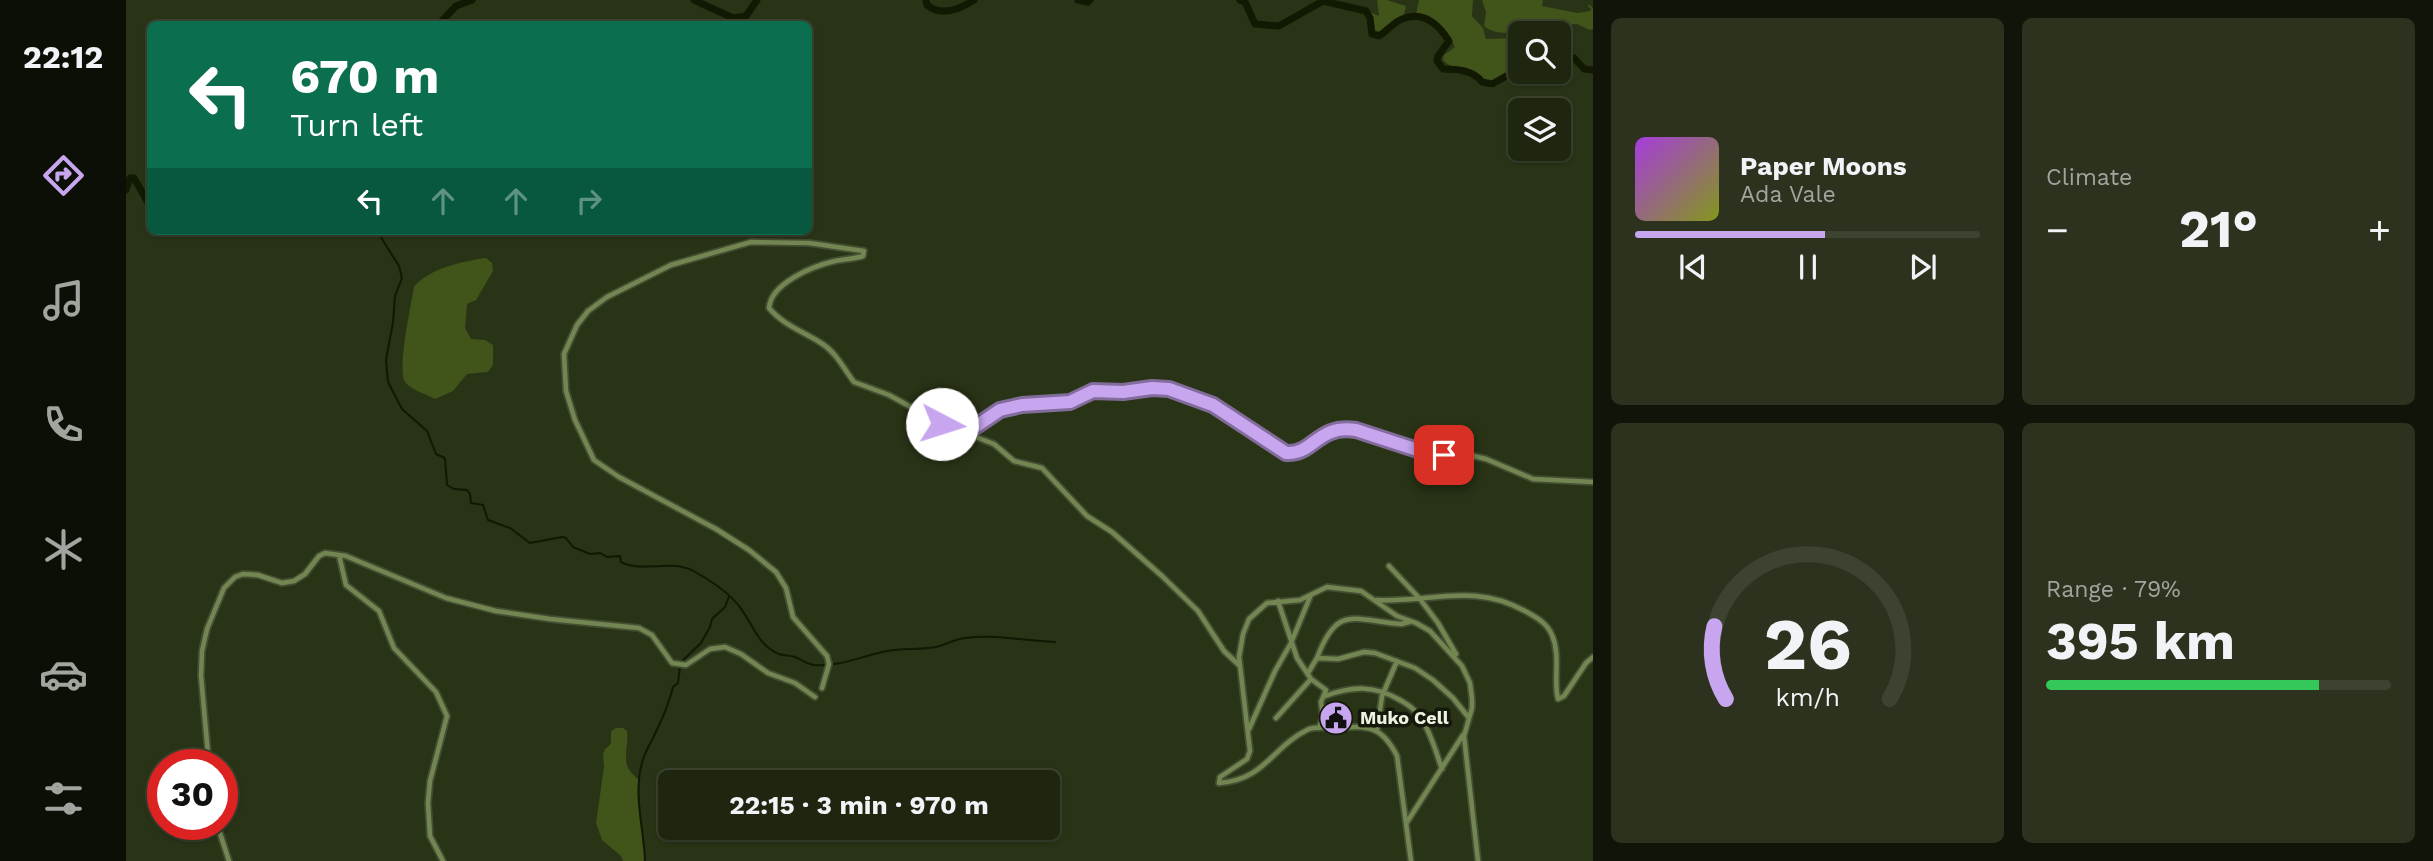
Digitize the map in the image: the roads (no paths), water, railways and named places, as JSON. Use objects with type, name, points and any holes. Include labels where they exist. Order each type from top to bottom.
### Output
[{"type":"street","points":[[822,688],[829,664],[827,656],[793,617],[786,587],[776,572],[749,550],[716,529],[619,477],[594,460],[575,420],[565,380],[564,354],[577,326],[588,311],[607,297],[671,265],[751,243],[809,243],[865,253],[863,256],[835,261],[788,281],[775,291],[769,308],[802,334],[822,343],[835,355],[854,382],[889,395],[942,424],[994,444],[1014,461],[1045,471],[1087,516],[1112,532],[1198,611],[1224,651],[1240,666]]},
{"type":"street","points":[[966,433],[1000,410],[1022,405],[1070,402],[1093,391],[1169,389],[1213,405],[1286,453],[1300,452],[1321,436],[1343,428],[1436,456],[1461,453],[1486,459],[1533,479],[1593,482]]},
{"type":"street","points":[[208,749],[201,676],[202,651],[207,629],[224,587],[243,574],[258,575],[282,583],[295,582],[325,553],[380,569],[456,601],[538,618],[639,628],[652,635],[672,663],[686,665],[710,649],[725,647],[741,654],[768,673],[795,683],[815,697]]},
{"type":"street","points":[[339,555],[346,585],[379,611],[394,648],[432,687],[447,716],[430,781],[428,803],[430,836],[443,861]]},
{"type":"street","points":[[1389,566],[1438,623],[1470,683],[1472,708],[1465,731],[1406,822]]},
{"type":"street","points":[[1411,861],[1397,756],[1390,742],[1368,727],[1319,728],[1305,731],[1281,748],[1254,773],[1221,783],[1219,781],[1223,774],[1247,759],[1250,751],[1245,689],[1240,666],[1241,643],[1250,619],[1271,601],[1300,600],[1326,587],[1346,587],[1361,591],[1397,616],[1430,631],[1459,661]]},
{"type":"street","points":[[1376,600],[1476,595],[1500,600],[1537,618],[1547,626],[1555,645],[1558,699],[1564,696],[1593,657]]},
{"type":"street","points":[[1248,733],[1310,596]]},
{"type":"street","points":[[1278,601],[1291,643],[1310,676],[1325,688],[1325,696],[1321,702],[1323,717],[1319,728]]},
{"type":"street","points":[[1276,718],[1310,676],[1326,634],[1341,620],[1351,618],[1401,624],[1410,622]]},
{"type":"street","points":[[1317,658],[1338,659],[1364,652],[1375,653],[1415,668],[1454,698],[1469,718]]},
{"type":"street","points":[[1377,731],[1384,692],[1397,661]]},
{"type":"street","points":[[1325,696],[1367,687],[1384,692],[1412,707],[1421,718],[1442,769]]},
{"type":"street","points":[[1465,731],[1478,861]]},
{"type":"street","points":[[222,840],[229,861]]},
{"type":"waterway","points":[[442,21],[456,6],[472,0]]},
{"type":"waterway","points":[[694,0],[733,18],[746,16],[757,0]]},
{"type":"waterway","points":[[926,0],[927,5],[938,11],[957,9],[974,0]]},
{"type":"waterway","points":[[1078,0],[1090,0]]},
{"type":"waterway","points":[[1240,0],[1245,2],[1255,24],[1279,26],[1323,1],[1366,11],[1370,18],[1372,34],[1379,36],[1396,22],[1417,16],[1436,25],[1449,41],[1438,56],[1437,61],[1443,69],[1464,71],[1482,82],[1492,84],[1508,75]]},
{"type":"waterway","points":[[1571,58],[1574,58],[1584,69],[1593,70]]},
{"type":"waterway","points":[[126,190],[130,178],[134,178],[147,201]]},
{"type":"waterway","points":[[380,235],[399,266],[402,278],[395,296],[386,360],[388,382],[402,409],[427,431],[436,454],[445,458],[447,485],[454,489],[467,490],[471,503],[483,505],[488,520],[510,528],[530,543],[562,537],[573,547],[590,554],[620,556],[621,562],[630,565],[688,568],[730,596],[765,645],[781,655],[795,657],[811,664],[842,663],[893,650],[940,646],[965,638],[1000,637],[1055,642]]},
{"type":"waterway","points":[[682,661],[701,643],[712,619],[725,607],[729,596]]},
{"type":"waterway","points":[[645,861],[639,800],[642,763],[673,687],[678,683],[680,667]]},
{"type":"place","name":"Muko Cell","points":[[1336,718]]}]
